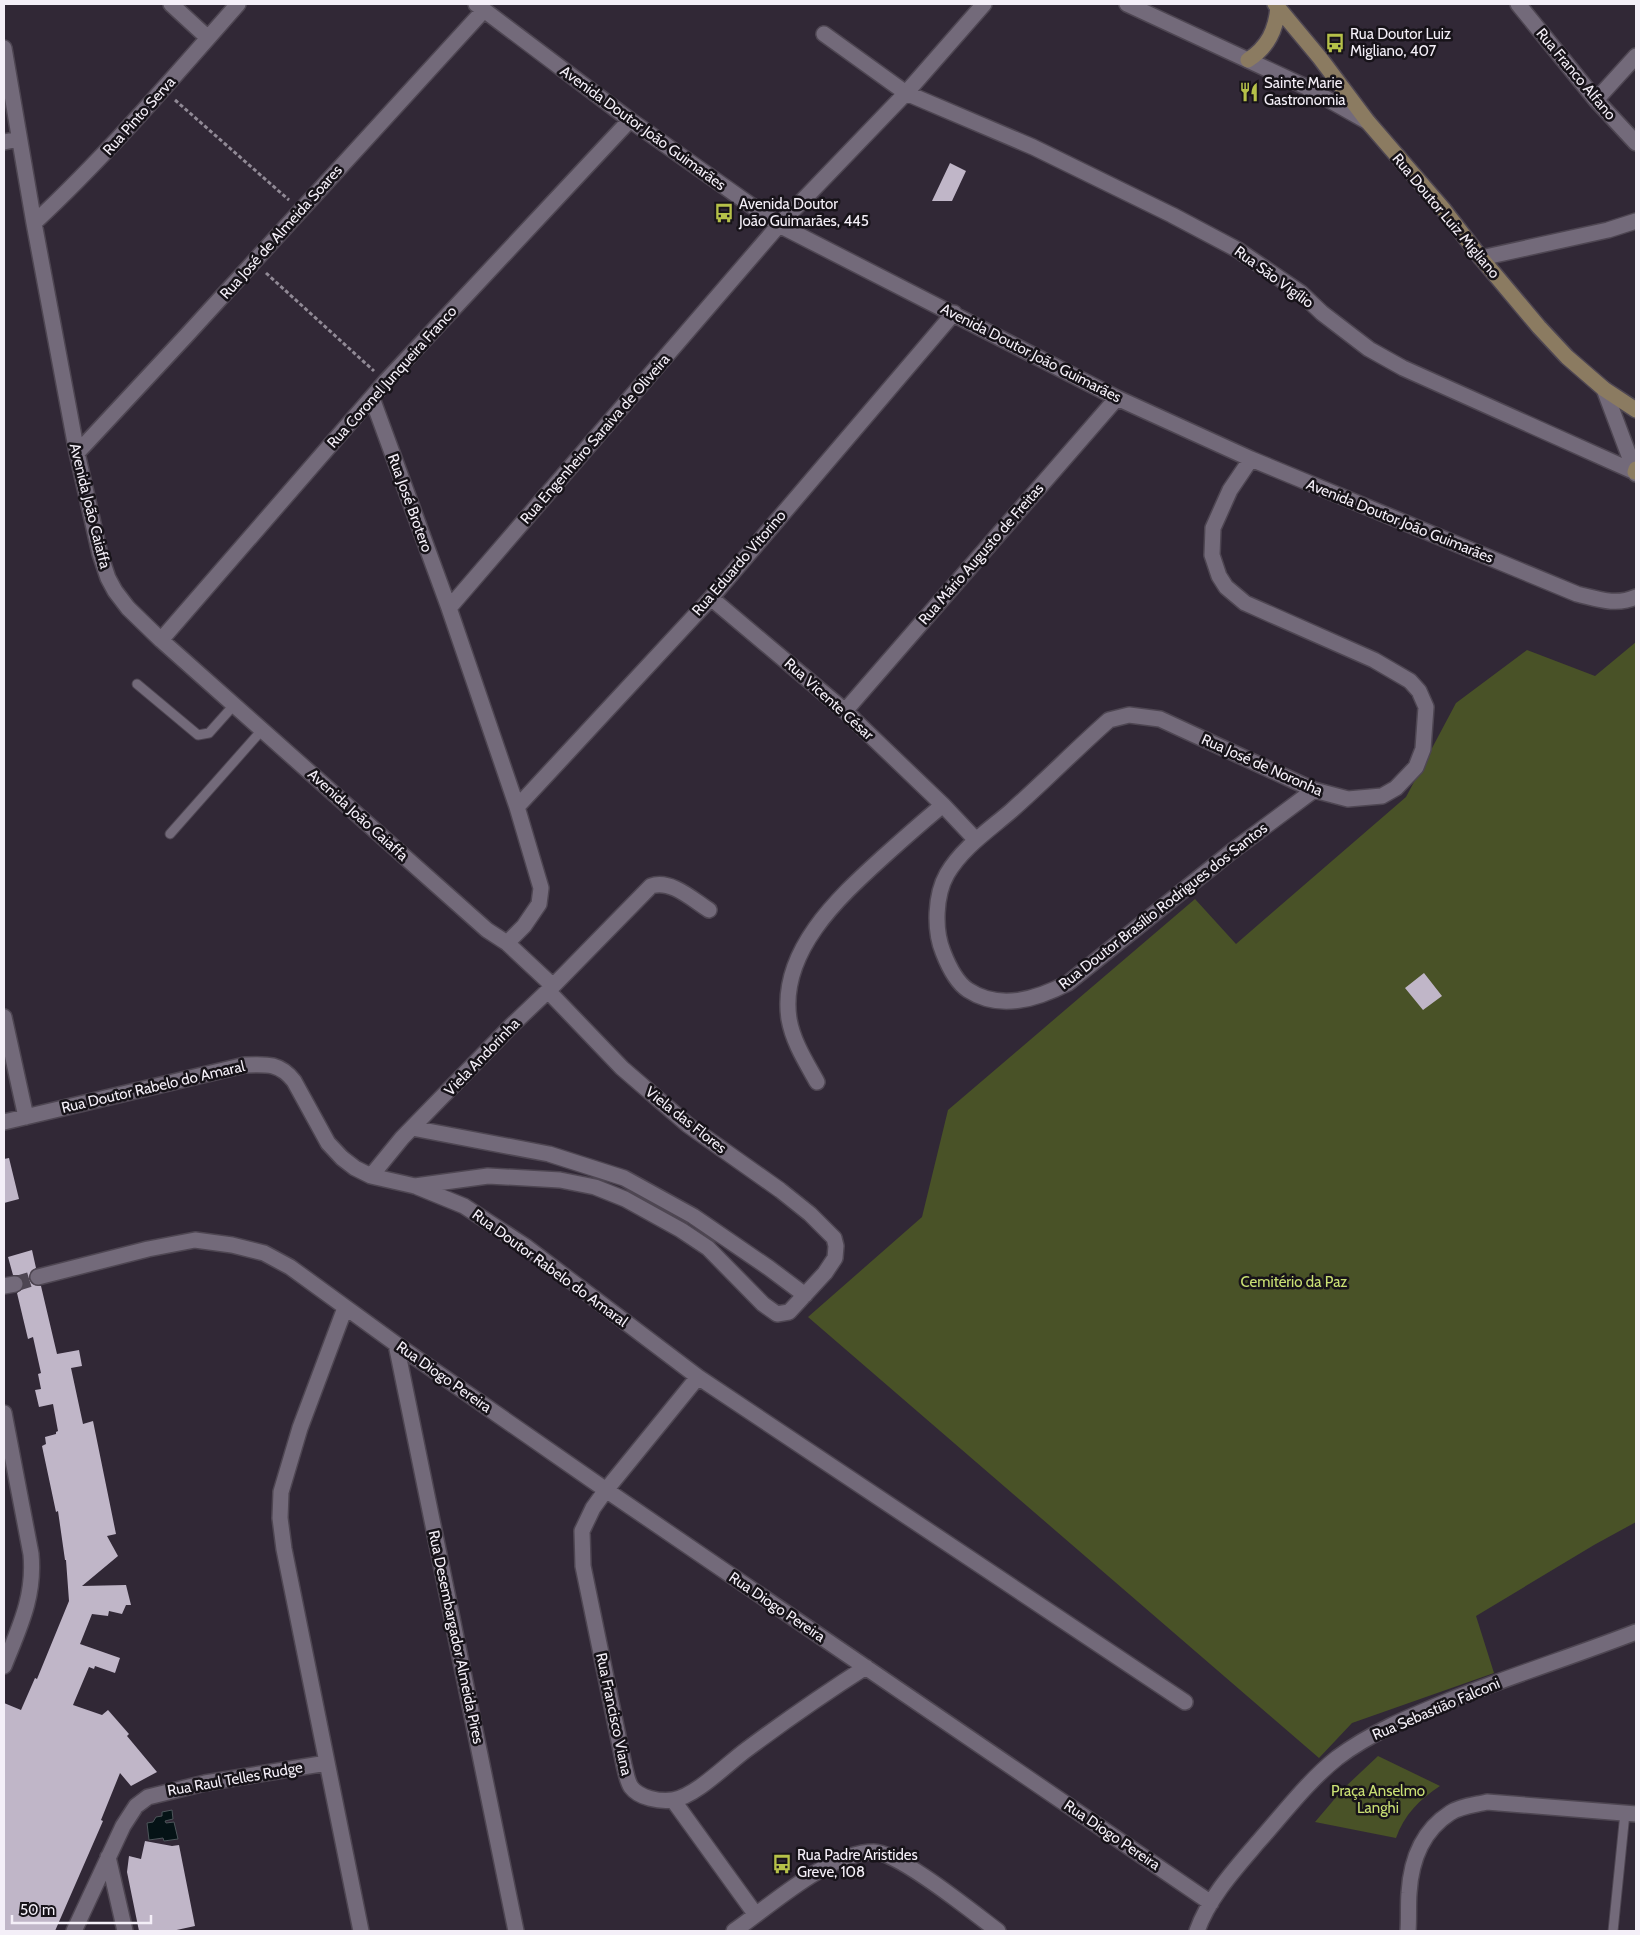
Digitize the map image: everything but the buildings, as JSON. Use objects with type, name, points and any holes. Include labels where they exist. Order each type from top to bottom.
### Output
[{"type":"main road","points":[[1248,60],[1264,48],[1270,39],[1276,24],[1276,5]]},
{"type":"main road","name":"Rua Doutor Luiz Migliano","points":[[1276,5],[1320,58],[1368,122],[1444,210],[1538,327],[1567,357],[1604,389],[1636,410]]},
{"type":"street","points":[[171,4],[208,38]]},
{"type":"street","name":"Rua Pinto Serva","points":[[34,224],[72,188],[164,90],[238,4]]},
{"type":"street","name":"Rua Engenheiro Saraiva de Oliveira","points":[[449,608],[779,225],[906,93],[984,4]]},
{"type":"street","points":[[1127,4],[1306,88],[1368,122]]},
{"type":"street","name":"Rua Franco Alfano","points":[[1518,4],[1596,100],[1636,143]]},
{"type":"street","name":"Avenida Doutor João Guimarães","points":[[480,7],[630,120],[779,225],[1117,398],[1251,460],[1577,594],[1610,602],[1628,600],[1636,596]]},
{"type":"street","name":"Rua José de Almeida Soares","points":[[77,454],[301,210],[480,7]]},
{"type":"street","name":"Rua São Vigílio","points":[[824,34],[906,93],[1033,147],[1172,215],[1238,250],[1301,293],[1322,313],[1369,349],[1403,368],[1636,472]]},
{"type":"street","name":"Avenida João Caiaffa","points":[[4,48],[34,224],[77,454],[100,554],[114,591],[128,608],[161,640],[486,930],[507,943]]},
{"type":"street","points":[[1596,100],[1636,56]]},
{"type":"street","name":"Rua Coronel Junqueira Franco","points":[[161,640],[386,381],[630,120]]},
{"type":"street","points":[[4,142],[19,139]]},
{"type":"street","points":[[1481,258],[1608,230],[1636,221]]},
{"type":"street","name":"Rua Eduardo Vitorino","points":[[517,807],[711,598],[954,313]]},
{"type":"street","points":[[1604,389],[1636,472]]},
{"type":"street","name":"Rua José Brotero","points":[[372,398],[449,608]]},
{"type":"street","name":"Rua Mário Augusto de Freitas","points":[[845,711],[1117,398]]},
{"type":"street","name":"Rua José de Noronha","points":[[976,840],[1012,810],[1109,720],[1130,715],[1160,719],[1314,790],[1348,799],[1382,796],[1396,788],[1416,767],[1423,749],[1426,707],[1419,691],[1410,681],[1374,660],[1245,603],[1226,587],[1219,576],[1212,555],[1213,528],[1230,490],[1251,460]]},
{"type":"street","name":"Rua Vicente César","points":[[711,598],[845,711],[943,805],[976,840]]},
{"type":"street","points":[[449,608],[517,807],[541,888],[539,904],[534,914],[507,943],[551,989]]},
{"type":"street","name":"Rua Doutor Brasílio Rodrigues dos Santos","points":[[976,840],[962,854],[947,874],[940,889],[938,907],[940,945],[949,968],[965,989],[985,1000],[1007,1001],[1032,998],[1068,983],[1231,852],[1314,790]]},
{"type":"street","points":[[817,1082],[798,1048],[789,1018],[789,997],[801,953],[832,906],[859,878],[943,805]]},
{"type":"street","name":"Viela Andorinha","points":[[371,1176],[412,1128],[651,886],[660,884],[669,886],[709,910]]},
{"type":"street","name":"Viela das Flores","points":[[551,989],[622,1068],[688,1124],[780,1190],[810,1214],[834,1238],[836,1250],[832,1264],[805,1295]]},
{"type":"street","points":[[4,1016],[26,1117]]},
{"type":"street","name":"Rua Doutor Rabelo do Amaral","points":[[4,1122],[245,1065],[271,1065],[287,1072],[294,1081],[328,1144],[355,1168],[371,1176],[415,1186],[464,1206],[525,1246],[698,1377],[1185,1702]]},
{"type":"street","points":[[412,1128],[549,1154],[624,1178],[693,1216],[805,1295],[789,1312],[777,1314],[763,1304],[708,1248],[632,1202],[594,1187],[560,1180],[488,1176],[415,1186]]},
{"type":"street","name":"Rua Diogo Pereira","points":[[38,1276],[148,1249],[195,1240],[232,1245],[264,1254],[290,1267],[396,1344],[606,1490],[1211,1903]]},
{"type":"street","points":[[345,1308],[300,1428],[281,1492],[280,1518],[284,1549],[361,1931]]},
{"type":"street","name":"Rua Desembargador Almeida Pires","points":[[396,1344],[516,1931]]},
{"type":"street","name":"Rua Francisco Viana","points":[[673,1800],[639,1795],[630,1786],[583,1566],[582,1531],[593,1508],[606,1490],[698,1377]]},
{"type":"street","points":[[4,1414],[33,1571],[27,1609],[4,1666]]},
{"type":"street","name":"Rua Sebastião Falconi","points":[[1198,1931],[1202,1917],[1211,1903],[1246,1857],[1288,1807],[1336,1759],[1361,1742],[1394,1724],[1469,1693],[1636,1632]]},
{"type":"street","points":[[756,1915],[673,1800],[685,1796],[707,1782],[744,1751],[866,1667]]},
{"type":"street","name":"Rua Raul Telles Rudge","points":[[74,1931],[123,1826],[136,1806],[148,1797],[205,1783],[327,1763]]},
{"type":"street","points":[[1408,1931],[1409,1892],[1416,1853],[1425,1837],[1450,1813],[1467,1806],[1487,1802],[1633,1813]]},
{"type":"street","points":[[734,1931],[813,1875],[846,1856],[876,1852],[909,1866],[987,1929]]},
{"type":"street","points":[[108,1857],[124,1931]]},
{"type":"lane","points":[[137,684],[198,735],[209,733],[234,705]]},
{"type":"lane","points":[[170,834],[262,730]]},
{"type":"lane","points":[[1613,1931],[1633,1813]]},
{"type":"path","points":[[164,90],[301,210]]},
{"type":"path","points":[[252,263],[263,270],[386,381]]},
{"type":"green space","name":"Cemitério da Paz","points":[[1636,642],[1636,1522],[1476,1616],[1494,1673],[1352,1723],[1319,1758],[808,1317],[922,1217],[948,1110],[1195,899],[1236,944],[1406,797],[1456,703],[1527,650],[1595,676]]},
{"type":"green space","name":"Praça Anselmo Langhi","points":[[1378,1756],[1440,1786],[1426,1796],[1408,1815],[1396,1838],[1315,1822],[1343,1789]]},
{"type":"shaded area","points":[[172,1810],[173,1819],[165,1821],[166,1823],[174,1822],[178,1839],[164,1841],[163,1838],[149,1840],[147,1823],[153,1822],[156,1817],[162,1816],[162,1812]]},
{"type":"tunnel","points":[[15,1284],[38,1277]]},
{"type":"place","name":"Rua Doutor Luiz Migliano, 407","points":[[1335,43]]},
{"type":"place","name":"Sainte Marie Gastronomia","points":[[1249,92]]},
{"type":"place","name":"Avenida Doutor João Guimarães, 445","points":[[724,213]]},
{"type":"place","name":"Rua Padre Aristides Greve, 108","points":[[782,1864]]}]
